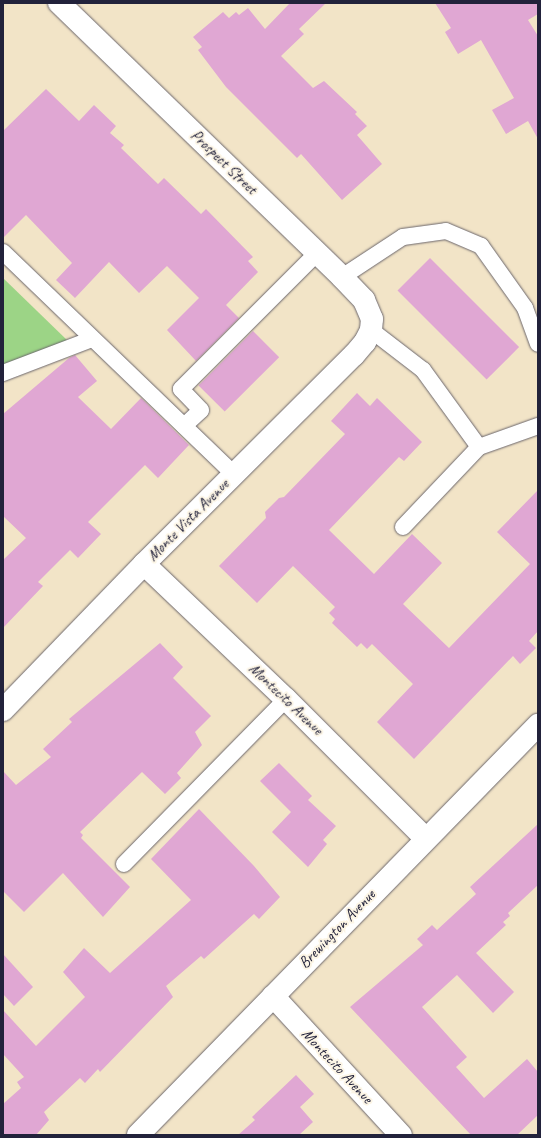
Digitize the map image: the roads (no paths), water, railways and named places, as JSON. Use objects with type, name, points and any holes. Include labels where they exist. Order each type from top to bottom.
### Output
[{"type":"street","name":"Prospect Street","points":[[59,3],[342,277],[370,308],[372,319],[371,330]]},
{"type":"street","name":"Monte Vista Avenue","points":[[3,710],[144,564],[354,355],[371,330]]},
{"type":"street","name":"Montecito Avenue","points":[[144,564],[286,699],[425,838]]},
{"type":"street","name":"Brewington Avenue","points":[[138,1135],[425,838],[538,724]]},
{"type":"street","name":"Montecito Avenue","points":[[273,996],[401,1135]]},
{"type":"lane","points":[[342,277],[403,237],[446,231],[481,246],[525,308],[538,344]]},
{"type":"lane","points":[[3,252],[234,474]]},
{"type":"lane","points":[[184,426],[201,410],[181,389],[317,253]]},
{"type":"lane","points":[[371,330],[423,370],[479,447]]},
{"type":"lane","points":[[3,373],[92,339]]},
{"type":"lane","points":[[403,528],[479,447],[538,426]]},
{"type":"lane","points":[[124,864],[286,699]]}]
